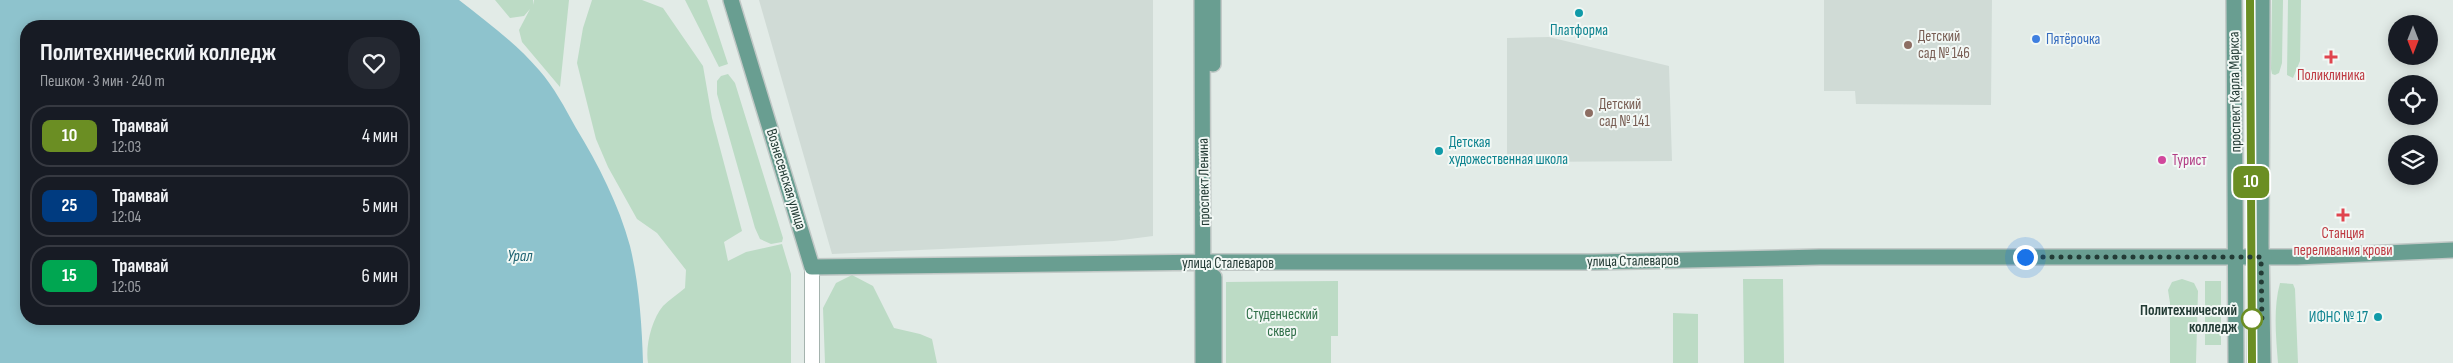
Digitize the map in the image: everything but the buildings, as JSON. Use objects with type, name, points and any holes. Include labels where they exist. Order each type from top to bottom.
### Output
[{"type":"main road","name":"Вознесенская улица","points":[[731,0],[812,267]]},
{"type":"main road","name":"проспект Ленина","points":[[1202,0],[1208,263],[1214,363]]},
{"type":"main road","name":"проспект Ленина","points":[[1203,363],[1208,263],[1213,0]]},
{"type":"main road","name":"проспект Карла Маркса","points":[[2234,0],[2236,363]]},
{"type":"main road","name":"проспект Карла Маркса","points":[[2262,0],[2261,257],[2263,363]]},
{"type":"main road","name":"улица Сталеваров","points":[[812,267],[1580,262],[1820,257],[2261,257],[2453,250]]},
{"type":"street","name":"Вознесенская улица","points":[[812,267],[812,363]]},
{"type":"shaded area","points":[[759,0],[1153,0],[1153,236],[1114,241],[832,254]]},
{"type":"shaded area","name":"Детский сад № 146","points":[[1824,0],[1992,0],[1991,105],[1856,104],[1855,91],[1824,91]]},
{"type":"shaded area","name":"Детский сад № 141","points":[[1549,37],[1669,66],[1672,161],[1507,162],[1507,38]]},
{"type":"green space","points":[[495,0],[533,0],[533,5],[534,0],[569,0],[560,87],[522,42],[519,30],[530,9],[524,16],[510,18]]},
{"type":"green space","points":[[592,0],[642,0],[663,8],[703,66],[712,118],[742,231],[724,242],[728,261],[746,252],[782,244],[791,274],[791,363],[648,363],[647,356],[653,325],[663,306],[685,288],[686,270],[657,233],[637,219],[608,167],[596,139],[577,63],[583,28]]},
{"type":"green space","points":[[685,0],[707,0],[728,64],[719,67]]},
{"type":"green space","points":[[2272,0],[2283,0],[2282,63],[2279,73],[2275,75],[2272,74],[2271,69]]},
{"type":"green space","points":[[2288,0],[2301,0],[2300,61],[2293,78],[2287,75]]},
{"type":"green space","points":[[728,74],[735,83],[783,238],[782,242],[771,244],[760,239],[755,228],[717,94],[717,81],[721,76]]},
{"type":"green space","points":[[852,275],[873,286],[894,328],[932,339],[937,363],[825,363],[823,308],[836,283]]},
{"type":"green space","points":[[1743,279],[1783,279],[1784,363],[1744,363]]},
{"type":"green space","points":[[2182,279],[2194,283],[2198,291],[2196,363],[2170,363],[2170,303],[2168,290],[2172,282]]},
{"type":"green space","name":"Студенческий сквер","points":[[1338,281],[1338,336],[1331,336],[1331,363],[1226,363],[1226,282]]},
{"type":"green space","points":[[2205,281],[2221,281],[2221,345],[2205,345]]},
{"type":"green space","points":[[2280,283],[2293,284],[2295,289],[2298,363],[2278,363],[2276,313]]},
{"type":"green space","points":[[1673,313],[1698,314],[1698,363],[1673,363]]},
{"type":"water","name":"Урал","points":[[0,0],[459,0],[491,25],[530,60],[563,105],[600,170],[620,215],[630,246],[640,304],[643,363],[0,363]]},
{"type":"tram line","points":[[2246,0],[2247,363]]},
{"type":"tram line","name":"10","points":[[2250,0],[2252,363]]},
{"type":"place","name":"Платформа","points":[[1579,13]]},
{"type":"place","name":"Пятёрочка","points":[[2036,39]]},
{"type":"place","name":"Детский сад № 146","points":[[1908,45]]},
{"type":"place","name":"Поликлиника","points":[[2331,57]]},
{"type":"place","name":"Детский сад № 141","points":[[1589,113]]},
{"type":"place","name":"Детская художественная школа","points":[[1439,151]]},
{"type":"place","name":"Турист","points":[[2162,160]]},
{"type":"place","name":"Станция переливания крови","points":[[2343,215]]},
{"type":"place","name":"ИФНС № 17","points":[[2378,317]]},
{"type":"place","name":"Политехнический колледж","points":[[2252,319]]},
{"type":"route","points":[[2025,257],[2261,257],[2262,324],[2252,319]]}]
